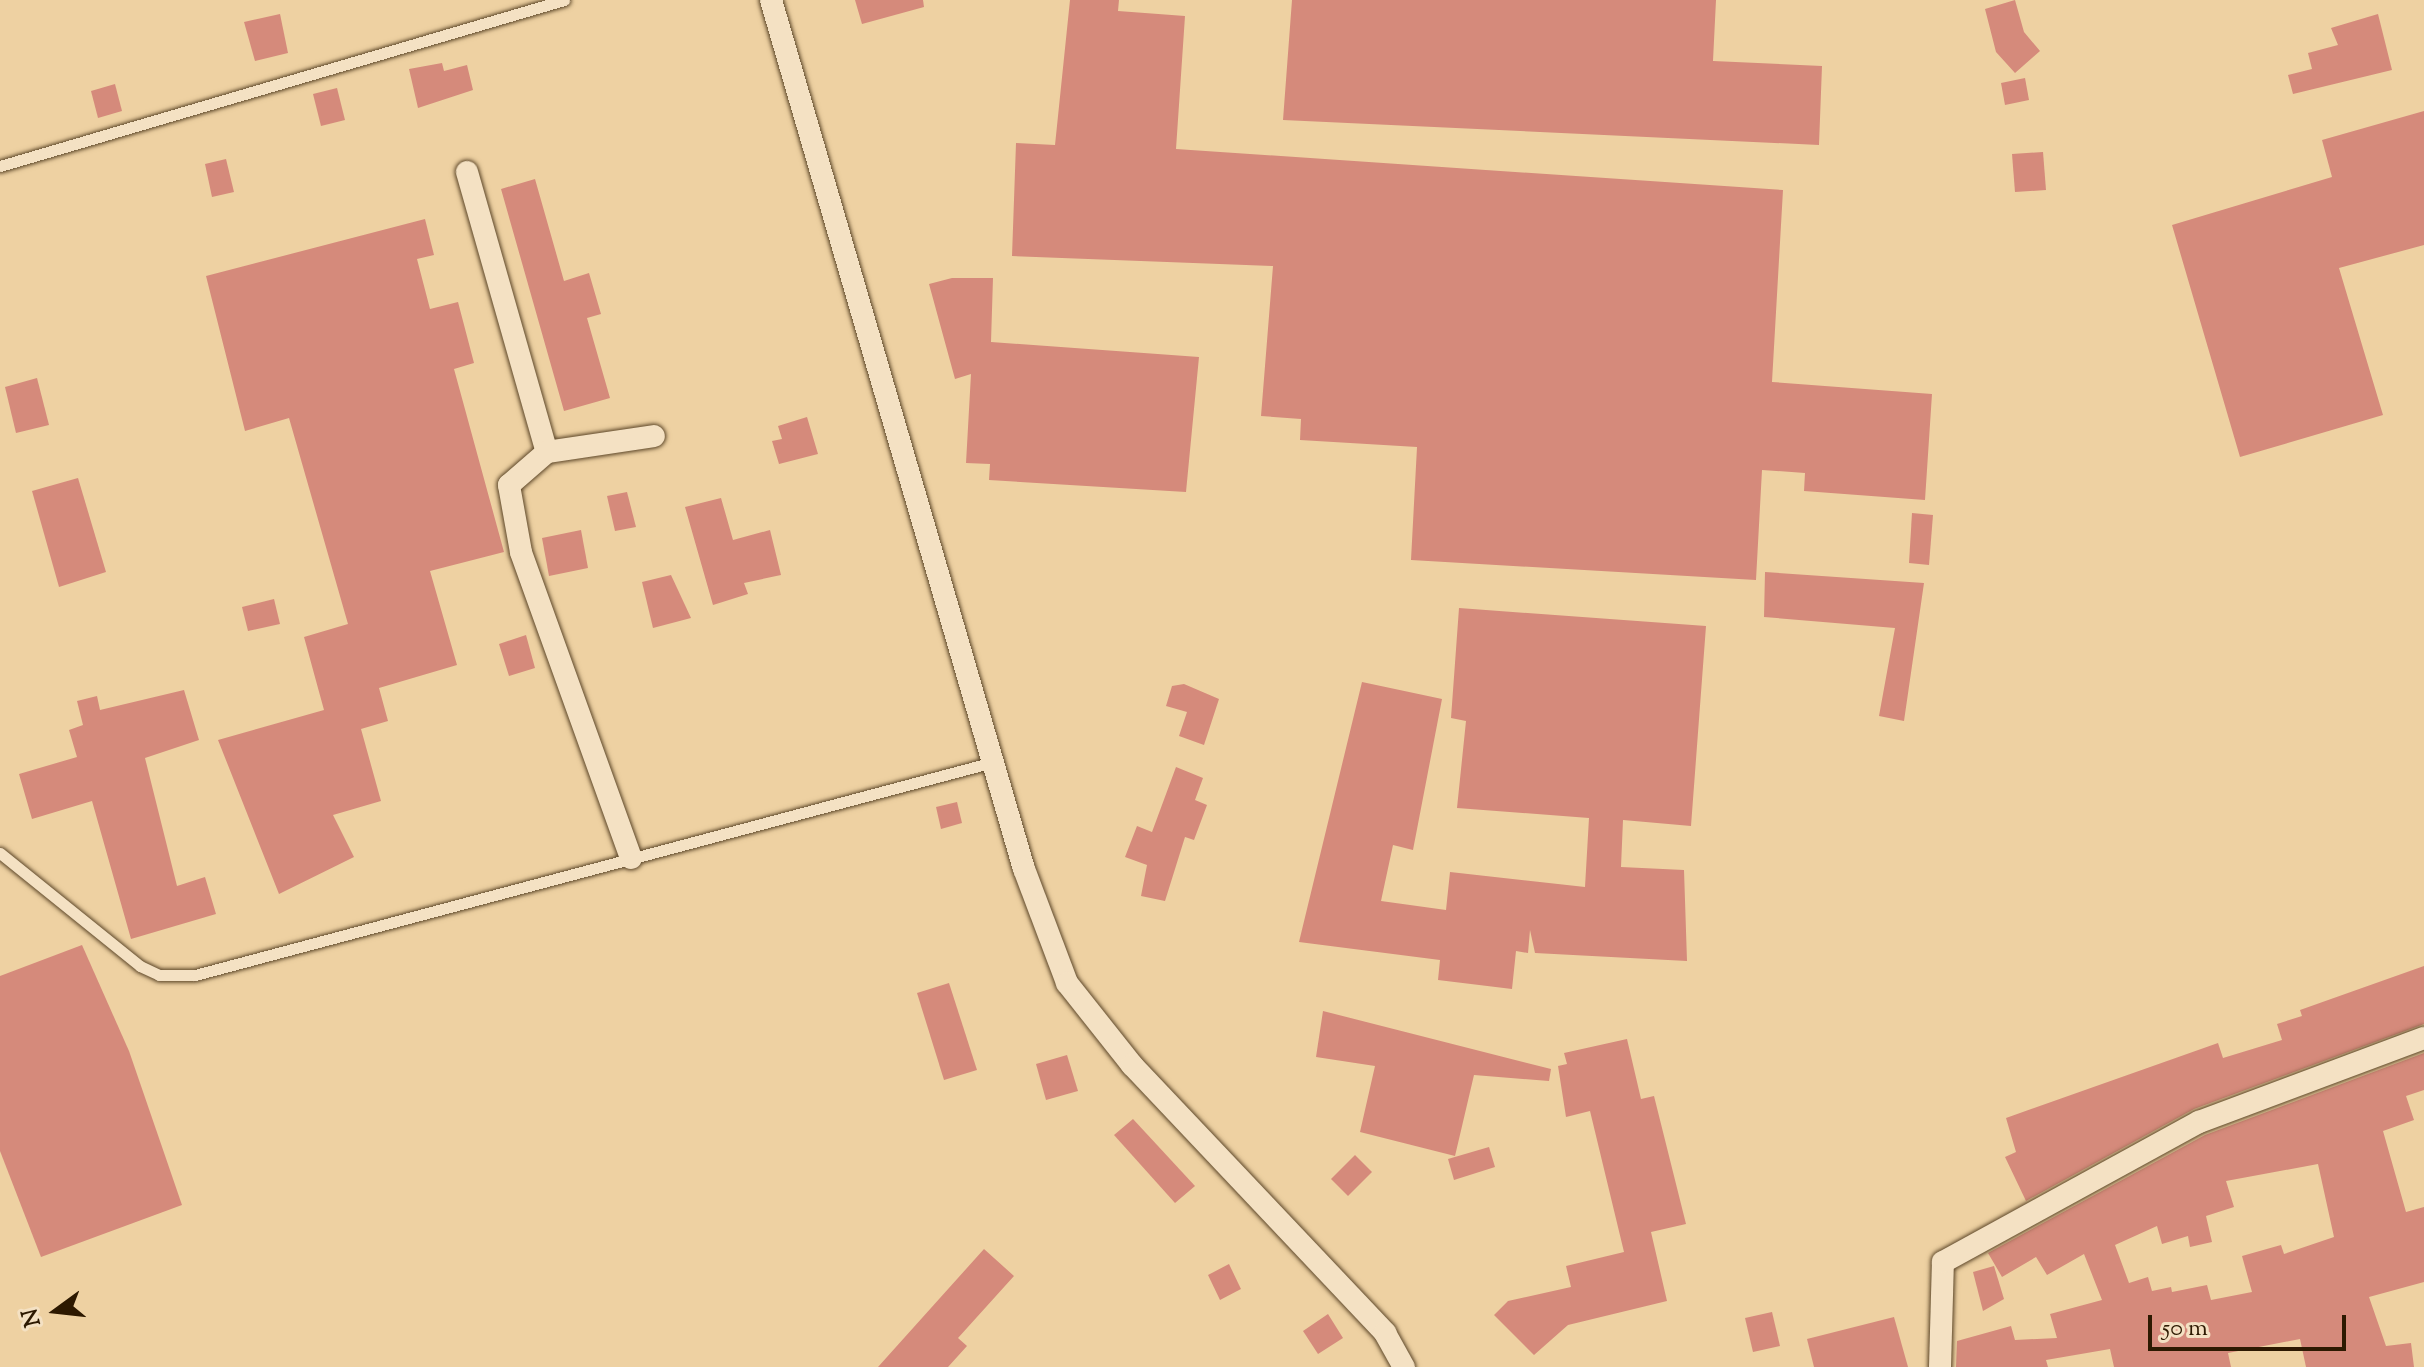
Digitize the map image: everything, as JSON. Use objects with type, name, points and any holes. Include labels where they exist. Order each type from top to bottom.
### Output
[{"type":"street","points":[[771,0],[993,762],[1067,983],[1132,1065],[1385,1333],[1404,1367]]},
{"type":"street","points":[[467,172],[547,452]]},
{"type":"street","points":[[631,858],[521,552],[509,485],[547,452],[654,436]]},
{"type":"street","points":[[1940,1367],[1943,1262],[2199,1122],[2424,1038]]},
{"type":"lane","points":[[0,166],[564,0]]},
{"type":"lane","points":[[0,853],[159,975],[195,975],[993,762]]},
{"type":"building","points":[[855,0],[923,0],[924,7],[862,24]]},
{"type":"building","points":[[1070,0],[1119,0],[1118,11],[1185,16],[1176,149],[1783,190],[1772,382],[1932,394],[1925,500],[1804,491],[1805,473],[1762,470],[1756,580],[1411,560],[1417,447],[1300,440],[1301,419],[1261,416],[1273,266],[1012,256],[1016,143],[1055,145]]},
{"type":"building","points":[[1292,0],[1716,0],[1713,61],[1822,66],[1819,145],[1283,120]]},
{"type":"building","points":[[2015,0],[2024,32],[2040,51],[2015,73],[1996,52],[1985,9]]},
{"type":"building","points":[[280,14],[288,53],[255,61],[244,22]]},
{"type":"building","points":[[2378,14],[2392,70],[2293,94],[2288,75],[2312,69],[2308,53],[2338,45],[2331,28]]},
{"type":"building","points":[[442,63],[444,71],[467,65],[473,90],[418,108],[409,69]]},
{"type":"building","points":[[2025,78],[2029,100],[2005,105],[2001,83]]},
{"type":"building","points":[[115,84],[122,111],[98,118],[91,91]]},
{"type":"building","points":[[337,88],[345,120],[321,126],[313,94]]},
{"type":"building","points":[[2424,111],[2424,245],[2339,268],[2383,415],[2240,457],[2172,225],[2332,177],[2322,140]]},
{"type":"building","points":[[2043,152],[2046,190],[2015,192],[2012,154]]},
{"type":"building","points":[[226,159],[234,192],[212,197],[205,164]]},
{"type":"building","points":[[535,179],[564,281],[589,273],[601,314],[587,318],[610,398],[564,411],[501,189]]},
{"type":"building","points":[[425,219],[434,255],[417,259],[430,309],[458,302],[474,363],[454,369],[504,552],[430,571],[457,665],[379,688],[388,721],[361,729],[381,801],[333,815],[354,857],[279,894],[218,740],[324,710],[304,637],[348,624],[289,418],[245,431],[206,276]]},
{"type":"building","points":[[952,278],[993,278],[991,342],[1199,357],[1186,492],[989,480],[990,464],[966,463],[971,374],[955,379],[929,284]]},
{"type":"building","points":[[37,378],[49,425],[16,433],[5,387]]},
{"type":"building","points":[[807,417],[818,454],[779,464],[772,441],[782,439],[778,426]]},
{"type":"building","points":[[78,478],[106,572],[59,587],[32,491]]},
{"type":"building","points":[[627,492],[636,527],[615,531],[607,496]]},
{"type":"building","points":[[721,498],[733,540],[770,530],[781,575],[744,583],[748,594],[713,605],[685,507]]},
{"type":"building","points":[[1912,513],[1933,515],[1929,565],[1909,563]]},
{"type":"building","points":[[581,530],[588,568],[549,576],[542,538]]},
{"type":"building","points":[[1765,572],[1924,583],[1904,721],[1879,716],[1895,628],[1764,617]]},
{"type":"building","points":[[671,575],[691,618],[653,628],[642,582]]},
{"type":"building","points":[[274,599],[280,624],[248,631],[242,607]]},
{"type":"building","points":[[1459,608],[1706,626],[1691,826],[1623,820],[1621,867],[1684,870],[1687,961],[1535,953],[1530,930],[1528,953],[1516,951],[1512,989],[1438,980],[1440,960],[1299,942],[1362,682],[1442,699],[1413,850],[1393,845],[1381,901],[1446,910],[1450,872],[1585,887],[1589,818],[1457,808],[1466,721],[1451,718]]},
{"type":"building","points":[[526,635],[535,668],[509,676],[499,644]]},
{"type":"building","points":[[1184,684],[1219,699],[1204,745],[1179,736],[1187,712],[1166,706],[1172,686]]},
{"type":"building","points":[[184,690],[199,740],[145,758],[177,886],[205,877],[216,914],[131,939],[92,801],[32,819],[19,774],[77,757],[69,730],[83,725],[77,701],[97,696],[100,710]]},
{"type":"building","points":[[1176,767],[1203,778],[1195,800],[1207,805],[1194,840],[1185,837],[1165,901],[1141,896],[1147,865],[1125,857],[1137,826],[1152,832]]},
{"type":"building","points":[[957,802],[962,823],[941,829],[936,807]]},
{"type":"building","points":[[82,945],[129,1051],[182,1205],[41,1257],[0,1151],[0,976]]},
{"type":"building","points":[[2424,966],[2424,1024],[2194,1109],[2026,1201],[2005,1157],[2016,1152],[2006,1118],[2218,1043],[2223,1058],[2282,1040],[2277,1024],[2302,1016],[2300,1010]]},
{"type":"building","points":[[949,983],[977,1070],[944,1080],[917,993]]},
{"type":"building","points":[[1323,1011],[1551,1069],[1549,1081],[1474,1075],[1455,1156],[1360,1132],[1375,1066],[1316,1057]]},
{"type":"building","points":[[1627,1039],[1641,1099],[1654,1096],[1686,1224],[1651,1232],[1667,1301],[1568,1325],[1534,1355],[1494,1315],[1508,1301],[1571,1287],[1566,1266],[1624,1252],[1590,1111],[1566,1117],[1558,1066],[1567,1064],[1564,1053]]},
{"type":"building","points":[[2424,1053],[2424,1090],[2406,1096],[2414,1120],[2383,1131],[2406,1212],[2424,1207],[2424,1282],[2369,1297],[2386,1346],[2411,1343],[2414,1367],[2306,1367],[2300,1339],[2228,1353],[2231,1367],[2114,1367],[2110,1349],[2046,1360],[2048,1367],[1956,1367],[1957,1341],[2011,1326],[2015,1340],[2057,1338],[2050,1314],[2102,1300],[2084,1254],[2047,1275],[2036,1257],[2002,1277],[1988,1253],[2205,1135]],"holes":[[[2318,1164],[2334,1237],[2284,1254],[2281,1245],[2242,1256],[2252,1292],[2211,1300],[2207,1285],[2172,1292],[2171,1287],[2152,1291],[2148,1277],[2129,1283],[2115,1245],[2157,1226],[2162,1244],[2188,1236],[2190,1247],[2212,1242],[2206,1216],[2234,1207],[2226,1181]]]},
{"type":"building","points":[[1067,1055],[1078,1091],[1046,1100],[1036,1064]]},
{"type":"building","points":[[1133,1119],[1195,1186],[1175,1203],[1114,1135]]},
{"type":"building","points":[[1489,1147],[1495,1167],[1454,1180],[1448,1159]]},
{"type":"building","points":[[1355,1155],[1372,1172],[1348,1196],[1331,1179]]},
{"type":"building","points":[[984,1249],[1014,1276],[958,1338],[967,1346],[948,1367],[878,1367]]},
{"type":"building","points":[[1229,1264],[1241,1289],[1220,1300],[1208,1275]]},
{"type":"building","points":[[1994,1266],[2004,1299],[1983,1311],[1973,1272]]},
{"type":"building","points":[[1772,1312],[1780,1346],[1753,1352],[1745,1318]]},
{"type":"building","points":[[1328,1314],[1343,1338],[1318,1354],[1303,1331]]},
{"type":"building","points":[[1894,1317],[1908,1367],[1814,1367],[1807,1339]]}]
